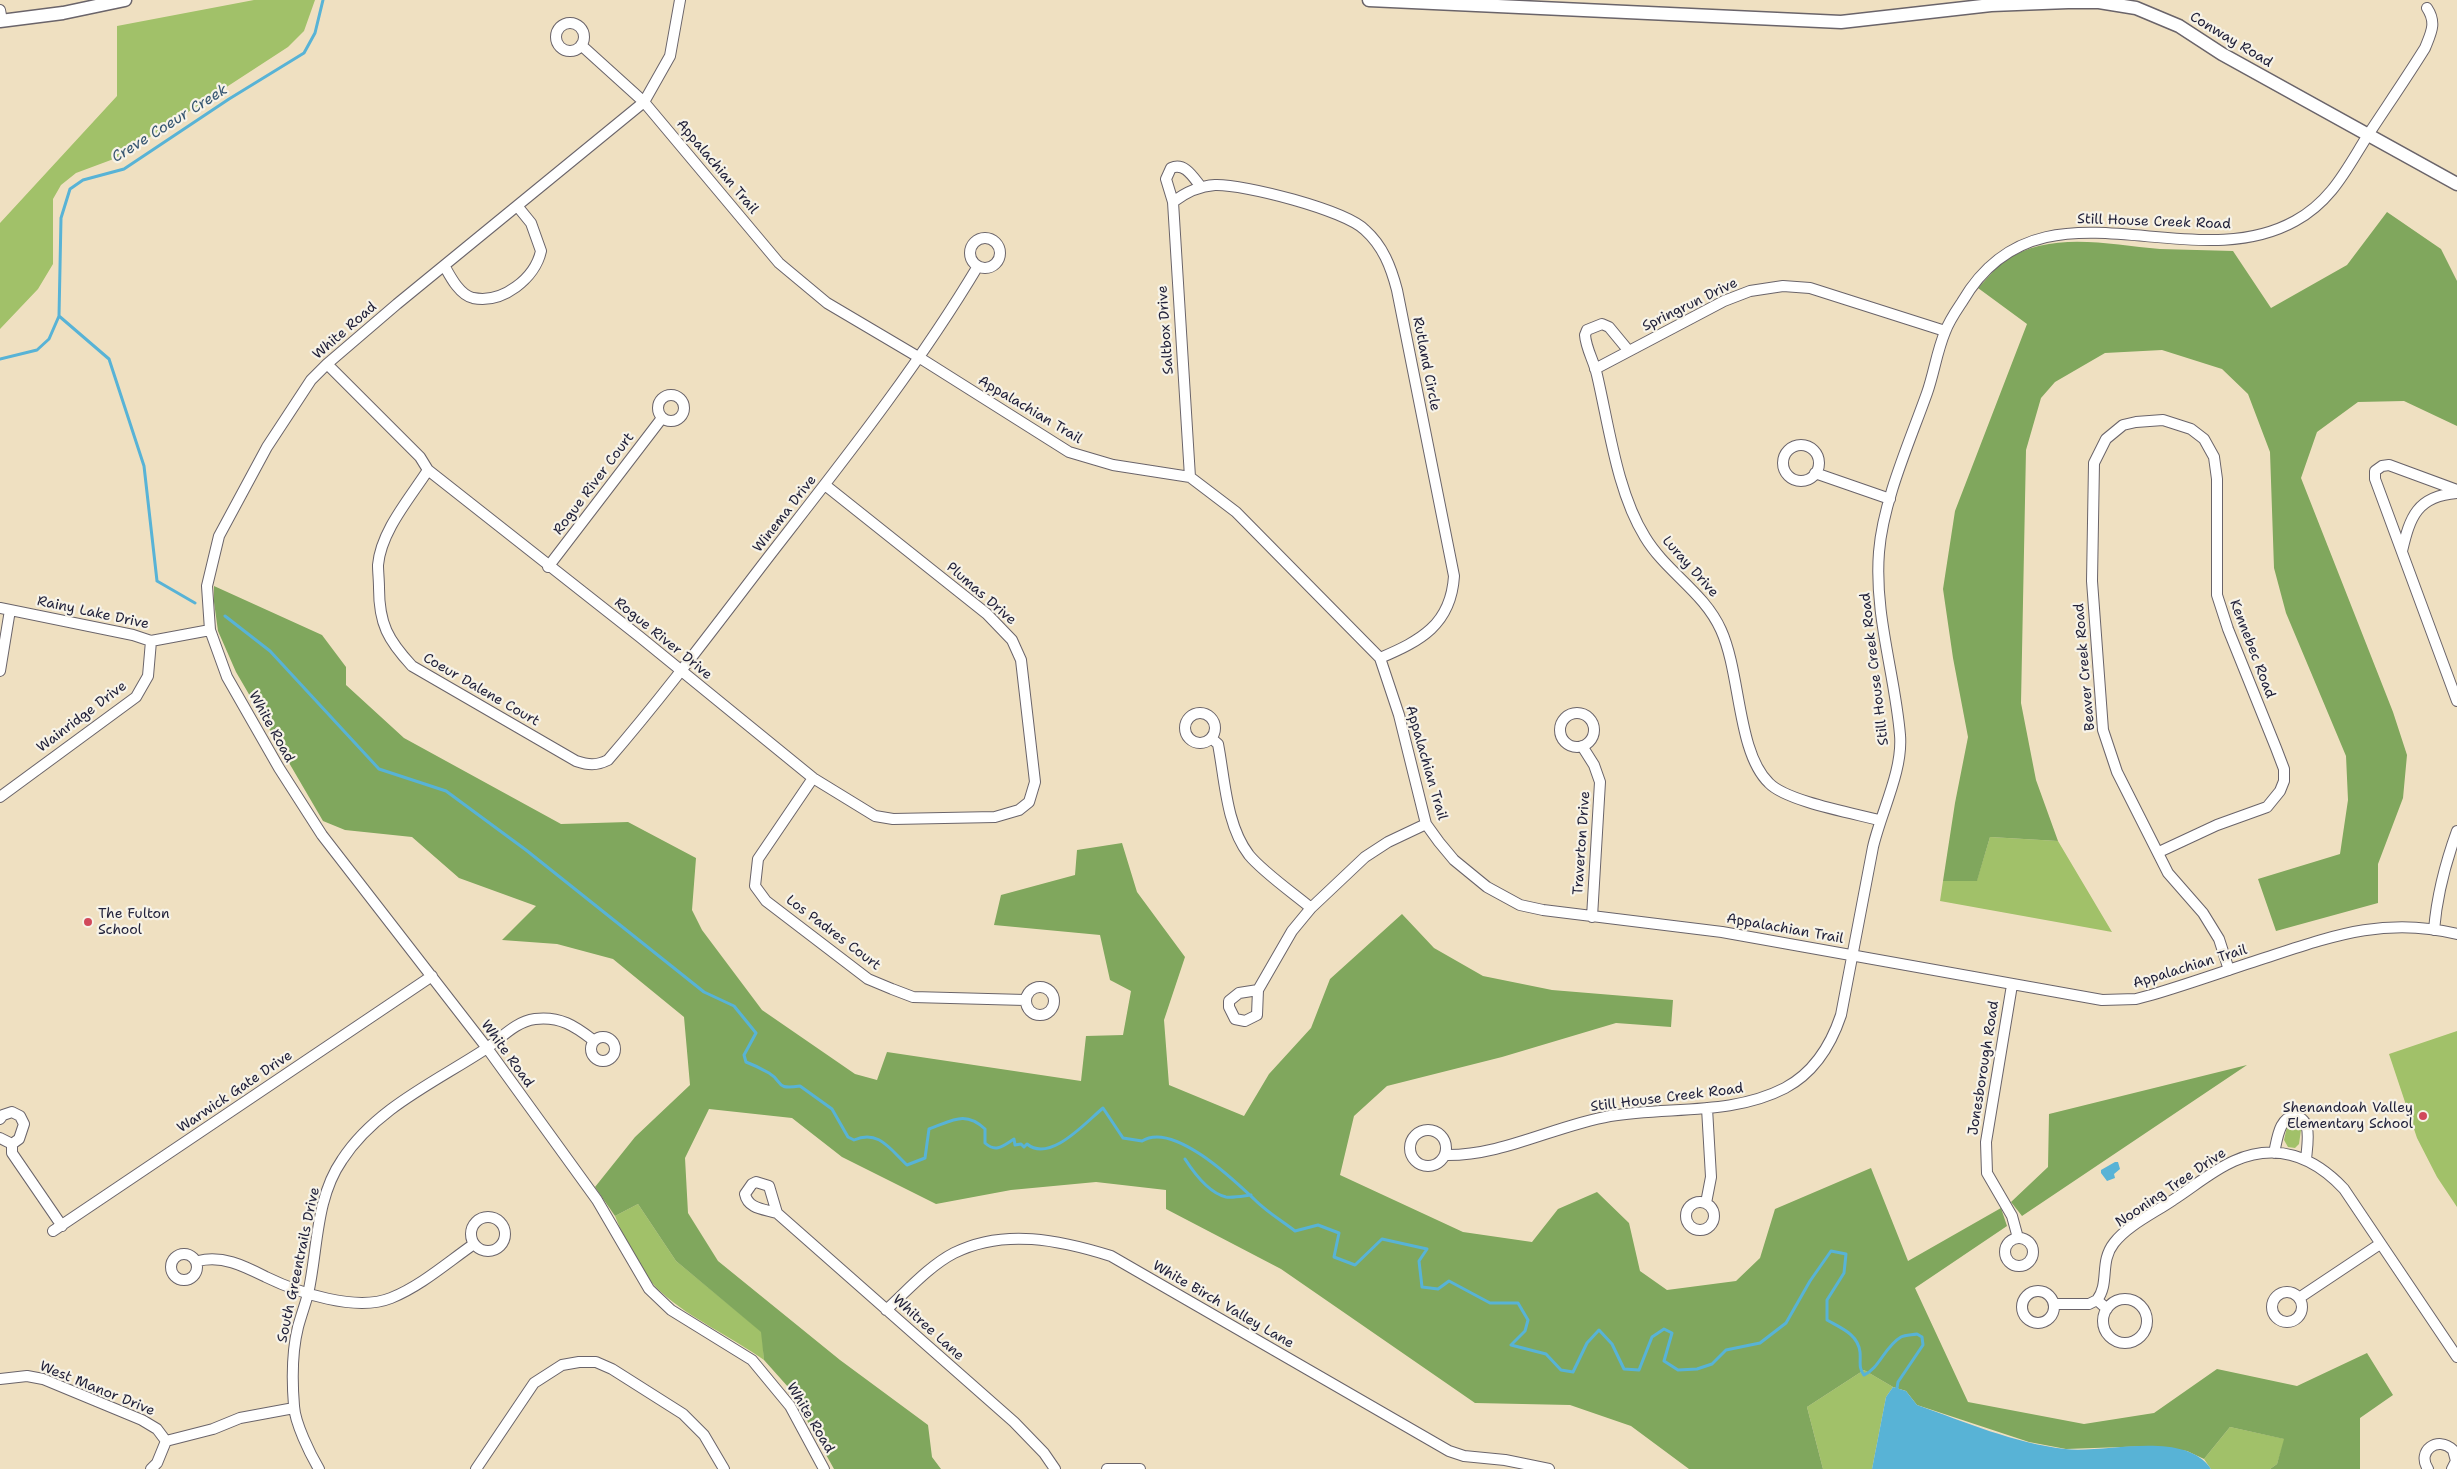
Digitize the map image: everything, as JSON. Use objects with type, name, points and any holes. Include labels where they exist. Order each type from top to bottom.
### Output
[{"type":"street","points":[[1,17],[63,13],[125,0]]},
{"type":"street","name":"White Road","points":[[680,0],[670,56],[644,102],[327,364],[311,380],[267,447],[223,528],[207,586],[210,630],[227,677],[299,800],[322,835],[487,1048],[596,1200],[649,1289],[671,1310],[752,1360],[790,1406],[822,1468]]},
{"type":"street","name":"Conway Road","points":[[1369,0],[1841,22],[1991,5],[2099,2],[2136,8],[2156,15],[2457,184]]},
{"type":"street","name":"Still House Creek Road","points":[[1445,1155],[1459,1155],[1495,1149],[1562,1127],[1611,1116],[1707,1108],[1760,1099],[1786,1087],[1821,1057],[1833,1039],[1842,1015],[1879,820],[1897,766],[1900,737],[1880,618],[1879,552],[1884,519],[1945,331],[1980,274],[2000,256],[2046,236],[2094,231],[2207,240],[2231,240],[2254,236],[2292,223],[2318,206],[2331,194],[2425,48],[2434,27],[2433,16],[2427,8]]},
{"type":"street","name":"Appalachian Trail","points":[[581,46],[644,102],[785,268],[827,303],[920,358],[1069,452],[1113,465],[1190,477],[1236,512],[1380,658],[1399,714],[1426,824],[1454,860],[1469,874],[1503,897],[1520,905],[1592,917],[1722,932],[2102,1000],[2136,999],[2345,932],[2393,926],[2457,934]]},
{"type":"street","name":"Saltbox Drive","points":[[1190,477],[1173,202],[1166,179],[1171,168],[1177,166],[1185,168],[1202,187]]},
{"type":"street","name":"Rutland Circle","points":[[1173,202],[1190,191],[1217,185],[1280,196],[1343,217],[1364,228],[1378,243],[1393,275],[1454,576],[1450,600],[1436,623],[1413,644],[1380,658]]},
{"type":"street","points":[[445,267],[458,288],[472,298],[491,297],[507,292],[520,284],[534,270],[541,251],[531,223],[518,207]]},
{"type":"street","name":"Winema Drive","points":[[598,765],[608,760],[661,699],[681,670],[825,485],[920,358],[978,266]]},
{"type":"street","name":"Springrun Drive","points":[[1595,369],[1724,301],[1750,291],[1783,286],[1810,288],[1945,331]]},
{"type":"street","name":"Luray Drive","points":[[1628,350],[1609,327],[1602,324],[1588,330],[1585,335],[1623,487],[1633,514],[1644,537],[1662,560],[1700,597],[1712,612],[1722,631],[1733,666],[1750,756],[1770,785],[1786,795],[1879,820]]},
{"type":"street","name":"Rogue River Drive","points":[[327,364],[420,457],[428,470],[548,567],[681,670],[813,778],[875,816],[893,819],[995,817],[1019,810],[1028,802]]},
{"type":"street","name":"Rogue River Court","points":[[548,567],[662,418]]},
{"type":"street","name":"Beaver Creek Road","points":[[2147,420],[2123,425],[2112,433],[2098,451],[2094,463],[2092,581],[2103,730],[2117,772],[2168,873],[2203,913],[2218,939],[2229,970]]},
{"type":"street","name":"Kennebec Road","points":[[2147,420],[2163,420],[2191,428],[2204,439],[2214,457],[2217,479],[2217,595],[2231,638],[2284,769],[2284,781],[2280,791],[2267,807],[2217,825],[2159,852]]},
{"type":"street","points":[[2457,491],[2389,465],[2382,466],[2374,471],[2375,479],[2457,701]]},
{"type":"street","name":"Coeur Dalene Court","points":[[428,470],[393,524],[384,543],[378,564],[379,606],[382,624],[400,653],[412,666],[576,761],[588,765],[598,765]]},
{"type":"street","points":[[1816,473],[1890,499]]},
{"type":"street","name":"Plumas Drive","points":[[825,485],[987,614],[1012,640],[1021,660],[1035,782],[1028,802]]},
{"type":"street","points":[[2402,552],[2408,523],[2417,512],[2428,501],[2457,491]]},
{"type":"street","points":[[0,671],[5,609]]},
{"type":"street","name":"Rainy Lake Drive","points":[[5,609],[133,634],[151,641],[210,630]]},
{"type":"street","name":"Wainridge Drive","points":[[0,797],[136,696],[148,676],[151,641]]},
{"type":"street","points":[[1211,738],[1218,744],[1229,808],[1242,844],[1250,856],[1311,908]]},
{"type":"street","name":"Traverton Drive","points":[[1582,746],[1594,765],[1600,782],[1592,917]]},
{"type":"street","name":"Los Padres Court","points":[[813,778],[758,859],[755,886],[766,901],[868,979],[892,989],[913,997],[1025,1000]]},
{"type":"street","points":[[1258,990],[1292,931],[1311,908],[1365,857],[1388,842],[1426,824]]},
{"type":"street","points":[[2434,930],[2436,902],[2443,869],[2457,831]]},
{"type":"street","name":"Warwick Gate Drive","points":[[12,1144],[12,1153],[58,1229],[432,976]]},
{"type":"street","name":"Jonesborough Road","points":[[2012,985],[1986,1142],[1987,1173],[2012,1216],[2018,1238]]},
{"type":"street","name":"South Greentrails Drive","points":[[319,1469],[294,1408],[294,1356],[298,1328],[308,1294],[327,1189],[341,1160],[360,1138],[390,1109],[487,1048],[513,1027],[535,1019],[560,1020],[574,1025],[593,1040]]},
{"type":"street","points":[[1706,1203],[1712,1177],[1707,1108]]},
{"type":"street","points":[[0,1119],[2,1115],[12,1112],[20,1116],[24,1124],[20,1139],[12,1144],[0,1138]]},
{"type":"street","points":[[2274,1153],[2283,1123],[2290,1118],[2297,1117],[2302,1119],[2307,1126],[2306,1159]]},
{"type":"street","name":"Nooning Tree Drive","points":[[2097,1300],[2104,1291],[2104,1261],[2115,1242],[2137,1224],[2233,1161],[2251,1155],[2274,1153],[2306,1159],[2327,1172],[2344,1189],[2457,1357]]},
{"type":"street","name":"Whitree Lane","points":[[777,1213],[1014,1422],[1044,1453],[1055,1469]]},
{"type":"street","name":"White Birch Valley Lane","points":[[886,1310],[940,1262],[954,1253],[973,1246],[1015,1239],[1039,1238],[1063,1242],[1110,1256],[1449,1451],[1464,1456],[1506,1460],[1549,1469]]},
{"type":"street","points":[[198,1261],[206,1259],[225,1260],[308,1294],[351,1302],[373,1302],[391,1298],[411,1287],[474,1244]]},
{"type":"street","points":[[2299,1298],[2380,1244]]},
{"type":"street","points":[[2125,1299],[2138,1303],[2146,1315],[2147,1322],[2143,1334],[2134,1341],[2127,1343],[2114,1340],[2105,1330],[2104,1323],[2107,1309],[2118,1300],[2125,1299]]},
{"type":"street","points":[[2054,1304],[2089,1304],[2097,1300],[2107,1309]]},
{"type":"street","points":[[476,1469],[534,1383],[562,1365],[579,1362],[596,1362],[612,1369],[683,1414],[704,1435],[724,1469]]},
{"type":"street","name":"West Manor Drive","points":[[0,1379],[27,1376],[43,1379],[142,1420],[157,1429],[166,1441]]},
{"type":"street","points":[[152,1469],[157,1463],[166,1441],[212,1429],[240,1418],[294,1408]]},
{"type":"street","points":[[2428,1469],[2424,1458],[2428,1448],[2438,1443],[2445,1443],[2455,1448],[2456,1461],[2452,1469]]},
{"type":"street","points":[[1107,1469],[1140,1469]]},
{"type":"green space","points":[[254,0],[315,0],[304,31],[288,47],[119,157],[76,173],[61,185],[53,199],[53,264],[38,289],[0,329],[0,223],[117,96],[117,26]]},
{"type":"green space","points":[[2387,212],[2441,249],[2457,281],[2457,426],[2404,401],[2358,402],[2317,432],[2301,478],[2393,712],[2407,755],[2403,798],[2378,864],[2378,903],[2276,931],[2258,879],[2340,854],[2348,800],[2346,756],[2286,613],[2274,568],[2270,452],[2248,394],[2222,369],[2162,350],[2105,353],[2055,382],[2041,398],[2026,450],[2021,703],[2036,780],[2058,841],[1990,837],[1977,881],[1943,881],[1955,803],[1968,737],[1953,658],[1943,589],[1955,511],[2027,324],[1978,288],[2004,261],[2022,251],[2041,245],[2080,242],[2160,249],[2233,251],[2271,308],[2347,265]]},
{"type":"green space","points":[[214,586],[322,635],[346,667],[346,685],[404,738],[561,824],[628,822],[696,858],[692,910],[702,930],[762,1010],[855,1074],[877,1080],[887,1052],[1081,1081],[1086,1036],[1123,1035],[1131,991],[1110,980],[1100,935],[994,925],[1001,895],[1075,875],[1077,850],[1122,843],[1137,892],[1185,957],[1164,1020],[1169,1085],[1244,1116],[1269,1074],[1311,1028],[1330,979],[1402,914],[1434,948],[1483,976],[1552,990],[1673,1000],[1671,1027],[1616,1023],[1502,1057],[1387,1086],[1354,1116],[1340,1175],[1463,1232],[1532,1242],[1558,1209],[1597,1192],[1629,1223],[1640,1271],[1667,1290],[1736,1281],[1760,1258],[1775,1209],[1871,1168],[1908,1261],[2001,1208],[2007,1226],[1915,1288],[1968,1402],[2084,1424],[2154,1413],[2217,1369],[2297,1386],[2367,1353],[2393,1395],[2360,1418],[2360,1469],[2270,1469],[2277,1464],[2284,1439],[2230,1427],[2204,1459],[2187,1451],[2151,1446],[2066,1449],[2029,1442],[1917,1405],[1906,1391],[1893,1387],[1864,1370],[1807,1407],[1823,1469],[1689,1469],[1631,1426],[1570,1405],[1475,1403],[1281,1269],[1166,1209],[1166,1190],[1096,1182],[1011,1190],[936,1204],[842,1157],[792,1118],[709,1109],[685,1158],[688,1213],[718,1261],[840,1360],[928,1425],[932,1457],[941,1469],[834,1469],[789,1388],[764,1360],[761,1332],[676,1261],[638,1204],[615,1216],[595,1187],[635,1137],[690,1085],[684,1017],[613,959],[557,944],[502,940],[536,906],[459,878],[412,837],[345,830],[323,821],[236,672],[218,631]]},
{"type":"green space","points":[[1990,837],[2058,841],[2112,932],[1940,901],[1943,881],[1977,880]]},
{"type":"green space","points":[[2457,1031],[2457,1207],[2437,1177],[2417,1138],[2389,1054]]},
{"type":"green space","points":[[2247,1065],[2022,1216],[2011,1202],[2048,1167],[2049,1114]]},
{"type":"green space","points":[[2291,1124],[2296,1124],[2301,1130],[2299,1144],[2295,1148],[2288,1147],[2284,1140],[2287,1127]]},
{"type":"green space","points":[[638,1204],[676,1261],[762,1332],[764,1360],[685,1311],[653,1284],[629,1247],[615,1216]]},
{"type":"green space","points":[[1864,1370],[1893,1387],[1886,1397],[1872,1469],[1823,1469],[1807,1407]]},
{"type":"green space","points":[[2230,1427],[2285,1439],[2277,1464],[2270,1469],[2211,1469],[2204,1459]]},
{"type":"water","points":[[2118,1162],[2120,1169],[2114,1174],[2115,1178],[2107,1181],[2101,1170]]},
{"type":"water","points":[[1893,1387],[1906,1391],[1917,1405],[2027,1442],[2082,1450],[2163,1446],[2182,1450],[2199,1457],[2211,1469],[1872,1469],[1886,1397]]},
{"type":"waterway","name":"Creve Coeur Creek","points":[[0,359],[37,350],[49,339],[59,316],[61,218],[70,189],[83,180],[124,169],[229,99],[304,53],[315,33],[323,0]]},
{"type":"waterway","points":[[59,316],[109,359],[144,466],[157,581],[195,603]]},
{"type":"waterway","points":[[225,616],[270,651],[379,769],[446,791],[526,850],[704,992],[734,1006],[756,1033],[744,1055],[746,1062],[774,1076],[783,1086],[800,1086],[832,1109],[848,1137],[854,1140],[862,1137],[877,1139],[889,1147],[907,1165],[925,1158],[929,1129],[952,1120],[965,1119],[978,1123],[985,1129],[985,1143],[993,1148],[1014,1139],[1015,1145],[1021,1144],[1024,1147],[1027,1144],[1036,1149],[1056,1145],[1067,1139],[1103,1108],[1123,1138],[1142,1141],[1155,1137],[1170,1139],[1186,1146],[1218,1167],[1264,1208],[1295,1231],[1318,1225],[1339,1233],[1334,1257],[1355,1265],[1382,1239],[1427,1249],[1419,1261],[1422,1287],[1438,1289],[1449,1281],[1490,1303],[1518,1303],[1528,1320],[1525,1331],[1511,1345],[1546,1354],[1561,1370],[1573,1372],[1587,1343],[1599,1330],[1612,1344],[1624,1369],[1639,1370],[1652,1337],[1664,1329],[1672,1333],[1664,1361],[1678,1370],[1697,1369],[1712,1364],[1726,1350],[1760,1343],[1786,1323],[1810,1281],[1831,1251],[1846,1254],[1844,1273],[1827,1300],[1827,1320],[1848,1332],[1856,1341],[1860,1352],[1860,1367],[1864,1375],[1874,1368],[1895,1341],[1901,1337],[1917,1334],[1922,1337],[1923,1345],[1898,1382],[1897,1388]]},
{"type":"waterway","points":[[1185,1159],[1203,1182],[1220,1195],[1226,1197],[1251,1195]]},
{"type":"place","name":"The Fulton School","points":[[88,922]]},
{"type":"place","name":"Shenandoah Valley Elementary School","points":[[2423,1116]]}]
